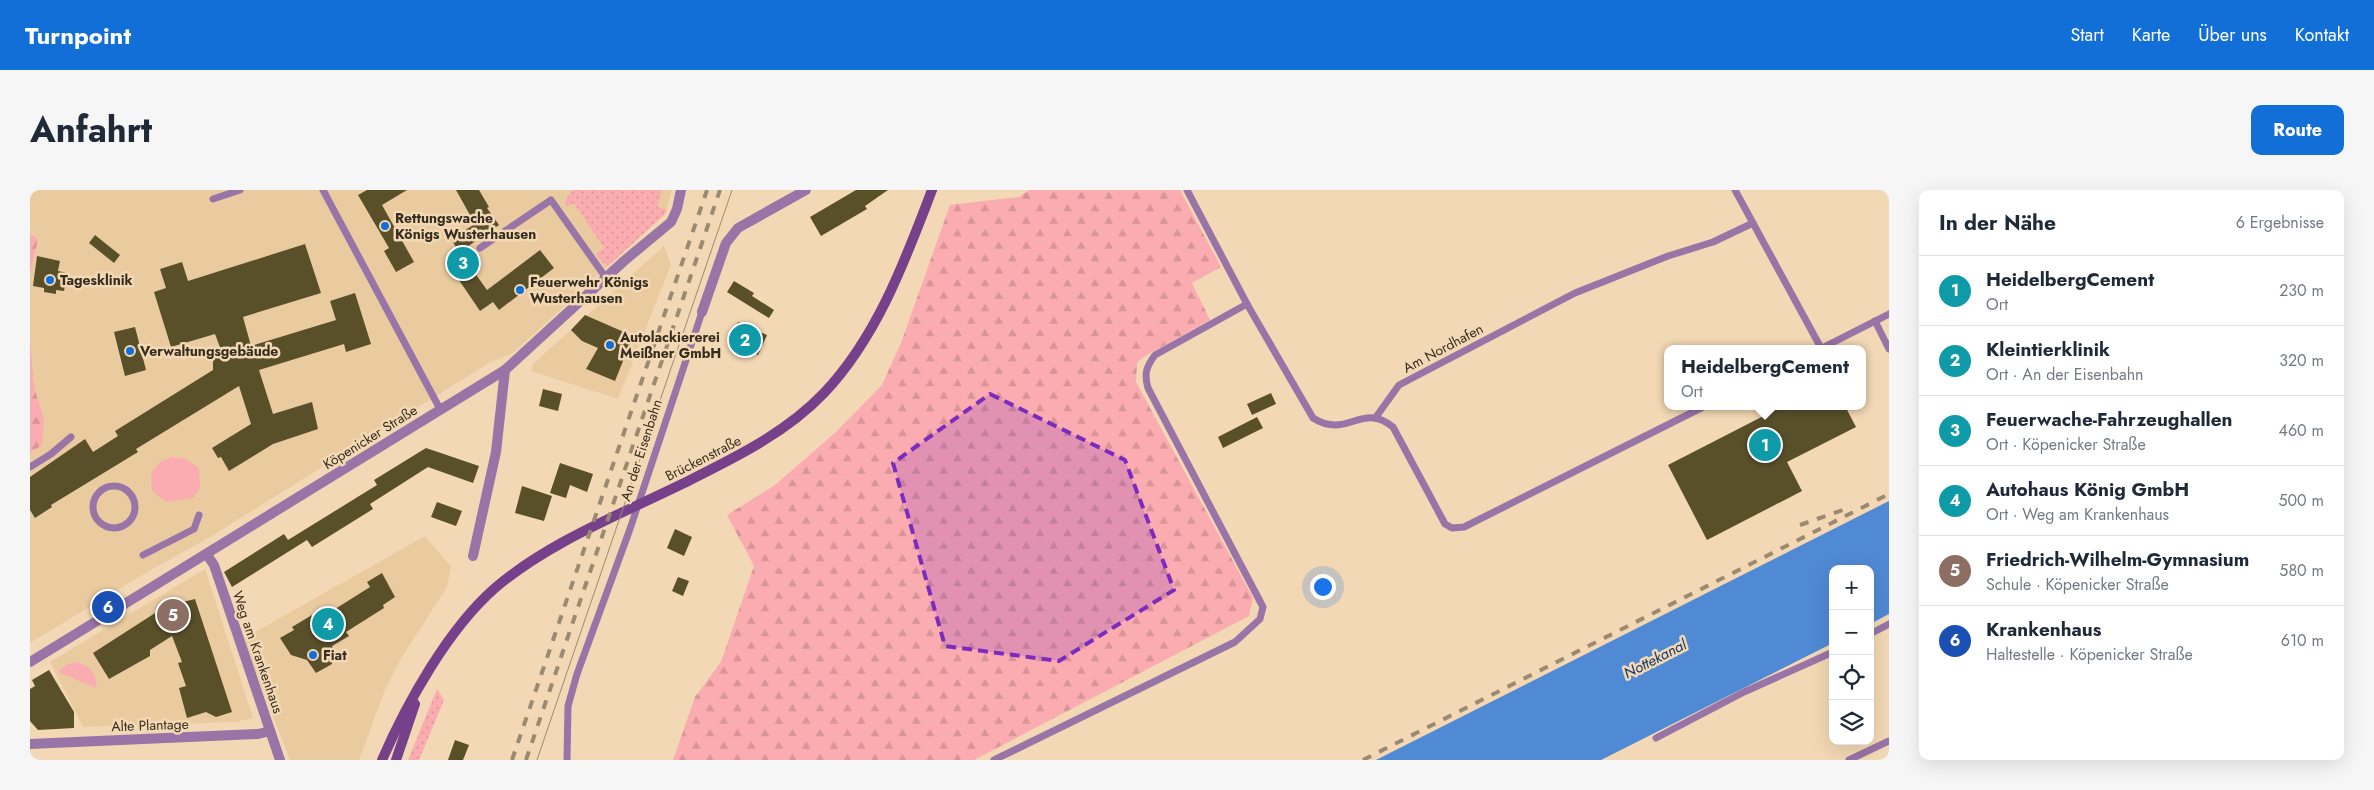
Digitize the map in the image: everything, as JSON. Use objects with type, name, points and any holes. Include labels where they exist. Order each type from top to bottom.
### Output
[{"type":"main road","name":"Brückenstraße","points":[[382,760],[396,728],[446,644],[471,612],[494,589],[525,565],[557,546],[748,450],[785,427],[824,394],[848,366],[888,298],[932,190]]},
{"type":"main road","name":"Brückenstraße","points":[[396,760],[420,688]]},
{"type":"street","name":"Köpenicker Straße","points":[[30,662],[208,555],[505,370],[671,222],[677,209],[681,190]]},
{"type":"street","name":"An der Eisenbahn","points":[[702,312],[726,243],[738,228],[806,190]]},
{"type":"street","points":[[473,556],[496,452],[505,370]]},
{"type":"street","name":"Weg am Krankenhaus","points":[[208,555],[214,565],[280,760]]},
{"type":"street","name":"Alte Plantage","points":[[30,744],[258,734],[270,731]]},
{"type":"lane","points":[[213,198],[240,190]]},
{"type":"lane","points":[[323,190],[440,409]]},
{"type":"lane","points":[[1187,190],[1248,304],[1313,418],[1324,425],[1336,427],[1366,417],[1376,417],[1393,427],[1445,524],[1452,528],[1464,527],[1697,410]]},
{"type":"lane","points":[[1735,190],[1819,345]]},
{"type":"lane","points":[[480,248],[551,200],[606,278]]},
{"type":"lane","name":"Am Nordhafen","points":[[1376,417],[1399,385],[1575,293],[1668,256],[1714,242],[1753,223]]},
{"type":"lane","points":[[994,760],[1235,642],[1260,619],[1264,607],[1148,388],[1145,377],[1146,367],[1155,355],[1248,304]]},
{"type":"lane","name":"An der Eisenbahn","points":[[567,760],[568,706],[577,674],[630,529],[702,312]]},
{"type":"lane","points":[[1827,345],[1889,314]]},
{"type":"lane","points":[[1874,321],[1889,349]]},
{"type":"lane","points":[[30,467],[51,454],[71,437]]},
{"type":"lane","points":[[116,486],[128,491],[135,508],[134,514],[127,524],[121,527],[109,528],[98,521],[95,516],[93,503],[99,492],[116,486]]},
{"type":"lane","points":[[143,555],[194,528],[198,515]]},
{"type":"lane","points":[[1874,632],[1889,624]]},
{"type":"lane","points":[[1656,738],[1744,692],[1829,654]]},
{"type":"lane","points":[[1849,760],[1889,741]]},
{"type":"highlighted area","points":[[990,394],[1125,460],[1174,590],[1059,661],[945,646],[893,463]]},
{"type":"shaded area","points":[[30,190],[672,190],[665,214],[513,353],[489,363],[205,540],[147,572],[30,643],[30,453],[35,450],[44,419],[34,387],[30,335],[30,276],[38,239],[30,233]]},
{"type":"shaded area","points":[[664,246],[671,265],[618,399],[531,371],[533,364]]},
{"type":"shaded area","points":[[425,536],[451,567],[447,587],[402,657],[386,687],[359,760],[290,760],[243,639]]},
{"type":"shaded area","points":[[205,569],[253,718],[236,722],[83,727],[50,662]]},
{"type":"green space","points":[[573,190],[662,190],[657,207],[667,210],[665,214],[608,266],[596,254],[604,248],[574,203],[566,207],[565,201]]},
{"type":"green space","points":[[1029,190],[1180,190],[1221,267],[1192,283],[1210,320],[1145,356],[1137,363],[1136,382],[1253,598],[1249,616],[974,760],[673,760],[695,697],[721,662],[754,566],[727,515],[775,485],[836,432],[882,385],[901,343],[950,205],[1019,197]]},
{"type":"green space","points":[[30,233],[38,239],[30,276]]},
{"type":"green space","points":[[30,335],[34,387],[44,419],[42,445],[30,453]]},
{"type":"green space","points":[[172,457],[186,459],[199,468],[200,488],[193,498],[166,502],[152,491],[151,473],[160,462]]},
{"type":"green space","points":[[76,662],[92,671],[96,678],[96,688],[58,672],[68,664]]},
{"type":"green space","points":[[437,689],[444,700],[419,760],[408,760]]},
{"type":"water","name":"Nottekanal","points":[[1889,501],[1889,614],[1874,622],[1874,565],[1829,565],[1829,645],[1601,760],[1376,760]]},
{"type":"building","name":"Rettungswache Königs Wusterhausen","points":[[367,190],[407,190],[382,205],[414,262],[396,272],[384,251],[389,248],[358,195]]},
{"type":"building","points":[[456,190],[479,190],[489,207],[487,208],[499,225],[467,247],[479,264],[472,269],[487,290],[540,250],[554,268],[499,310],[493,302],[480,311],[446,261],[459,252],[451,239],[475,224]]},
{"type":"building","points":[[856,190],[888,190],[865,206],[867,209],[821,236],[810,217]]},
{"type":"building","points":[[95,235],[120,255],[114,263],[89,243]]},
{"type":"building","points":[[305,244],[321,293],[243,317],[251,346],[336,320],[330,301],[355,293],[371,344],[346,352],[344,344],[259,370],[273,414],[312,402],[318,429],[273,444],[229,471],[221,457],[218,458],[212,448],[251,424],[239,386],[136,449],[138,452],[51,505],[52,507],[35,518],[30,510],[30,477],[85,439],[93,452],[118,436],[115,431],[213,370],[213,361],[221,350],[215,334],[171,347],[154,292],[166,288],[160,269],[182,262],[188,281]]},
{"type":"building","name":"Tagesklinik","points":[[37,256],[60,261],[58,271],[67,273],[64,291],[56,290],[56,294],[44,292],[44,288],[33,286]]},
{"type":"building","points":[[734,281],[754,293],[752,296],[774,310],[769,318],[727,292]]},
{"type":"building","name":"Autolackiererei Meißner GmbH","points":[[585,315],[633,336],[615,381],[586,369],[598,348],[582,341],[571,330]]},
{"type":"building","points":[[738,322],[767,335],[758,355],[729,343]]},
{"type":"building","name":"Verwaltungsgebäude","points":[[135,327],[146,370],[125,376],[114,332]]},
{"type":"building","points":[[543,389],[562,394],[558,411],[539,406]]},
{"type":"building","points":[[1271,393],[1276,404],[1252,415],[1247,404]]},
{"type":"building","points":[[1775,410],[1847,410],[1856,427],[1787,462],[1802,491],[1707,540],[1668,465]]},
{"type":"building","points":[[1257,417],[1263,428],[1223,448],[1218,437]]},
{"type":"building","points":[[426,448],[479,466],[473,483],[428,467],[370,504],[373,509],[312,547],[307,540],[232,587],[224,572],[284,534],[288,540],[377,485],[374,480]]},
{"type":"building","points":[[560,463],[593,474],[587,492],[570,485],[566,498],[550,493]]},
{"type":"building","points":[[522,486],[552,496],[544,521],[515,513]]},
{"type":"building","points":[[437,502],[462,511],[456,526],[431,517]]},
{"type":"building","points":[[675,529],[692,537],[684,556],[667,548]]},
{"type":"building","points":[[382,573],[395,597],[383,605],[384,608],[346,632],[349,636],[332,646],[337,656],[332,658],[332,664],[316,673],[307,660],[291,655],[280,638],[294,630],[292,627],[312,615],[316,621],[370,587],[367,582]]},
{"type":"building","points":[[678,577],[689,581],[683,596],[672,591]]},
{"type":"building","points":[[195,599],[232,712],[216,717],[206,712],[187,718],[179,688],[186,686],[178,663],[182,662],[172,636],[150,650],[150,656],[109,679],[93,653],[166,606]]},
{"type":"building","points":[[49,670],[74,712],[74,728],[38,730],[30,721],[30,689],[35,686],[32,680]]},
{"type":"building","points":[[455,740],[469,745],[463,760],[448,760]]},
{"type":"tram line","points":[[537,760],[732,190]]},
{"type":"railway","points":[[512,760],[707,190]]},
{"type":"railway","points":[[526,760],[720,190]]},
{"type":"railway","points":[[1363,760],[1889,494]]},
{"type":"railway","points":[[1800,525],[1851,507]]},
{"type":"place","name":"Rettungswache Königs Wusterhausen","points":[[385,226]]},
{"type":"place","name":"Feuerwache-Fahrzeughallen","points":[[463,263]]},
{"type":"place","name":"Tagesklinik","points":[[50,280]]},
{"type":"place","name":"Feuerwehr Königs Wusterhausen","points":[[520,290]]},
{"type":"place","name":"Kleintierklinik","points":[[745,340]]},
{"type":"place","name":"Autolackiererei Meißner GmbH","points":[[610,345]]},
{"type":"place","name":"Verwaltungsgebäude","points":[[130,351]]},
{"type":"place","name":"HeidelbergCement","points":[[1765,445]]},
{"type":"place","name":"Krankenhaus","points":[[108,607]]},
{"type":"place","name":"Friedrich-Wilhelm-Gymnasium","points":[[173,615]]},
{"type":"place","name":"Autohaus König GmbH","points":[[328,624]]},
{"type":"place","name":"Fiat","points":[[313,655]]}]
